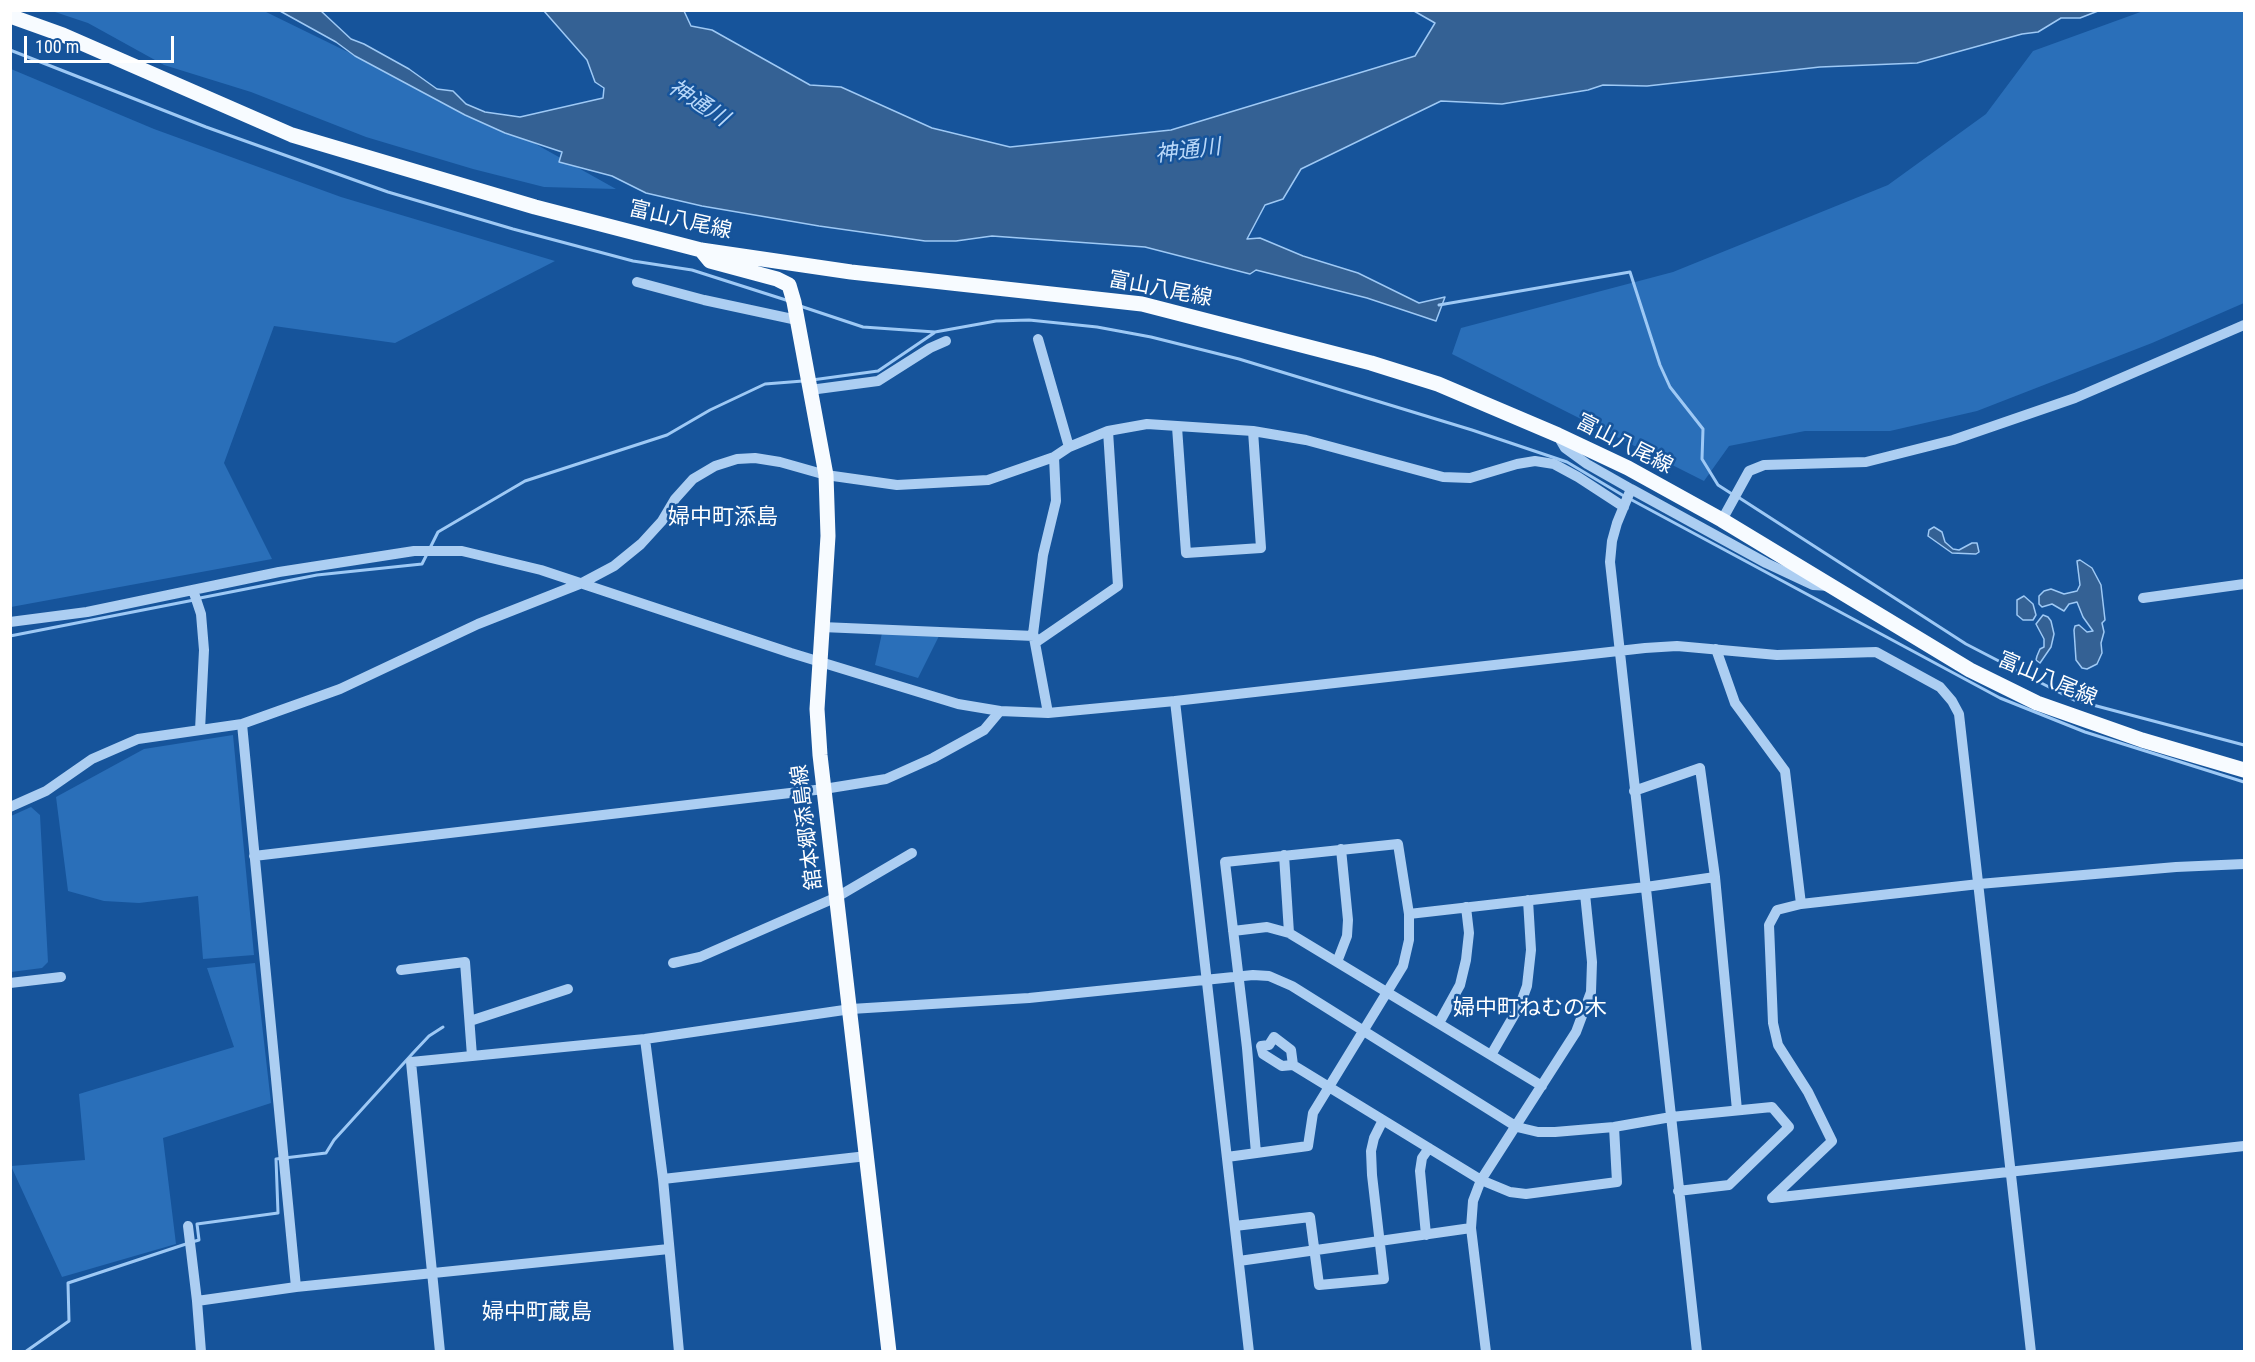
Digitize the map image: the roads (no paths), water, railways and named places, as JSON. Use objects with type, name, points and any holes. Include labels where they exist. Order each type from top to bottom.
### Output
[{"type":"main road","name":"富山八尾線","points":[[10,16],[63,35],[292,135],[535,207],[700,250],[851,272],[1142,304],[1382,366],[1438,384],[1558,435],[1628,468],[1722,520],[1970,670],[2037,703],[2142,740],[2244,770]]},
{"type":"main road","points":[[700,250],[710,261],[777,279],[789,285],[795,308]]},
{"type":"main road","name":"舘本郷添島線","points":[[795,308],[826,476],[828,536],[817,709],[824,789],[889,1352]]},
{"type":"street","points":[[637,282],[704,300],[795,308]]},
{"type":"street","points":[[1722,520],[1749,471],[1764,465],[1866,462],[1953,440],[2075,398],[2244,325]]},
{"type":"street","points":[[1038,339],[1068,447]]},
{"type":"street","points":[[810,390],[878,381],[930,348],[946,341]]},
{"type":"street","points":[[10,807],[46,791],[92,759],[138,739],[242,724],[340,689],[478,624],[582,583],[614,566],[641,544],[693,478],[715,466],[737,459],[755,458],[780,462],[826,476],[897,485],[988,480],[1054,457],[1068,447],[1108,431],[1147,424],[1253,431],[1306,440],[1443,477],[1470,478],[1535,461],[1554,464],[1813,585],[1830,586]]},
{"type":"street","points":[[1177,427],[1186,553],[1260,548],[1253,431]]},
{"type":"street","points":[[822,627],[1035,640],[1118,586],[1108,431]]},
{"type":"street","points":[[1558,435],[1565,448],[1627,498]]},
{"type":"street","points":[[1048,713],[1035,640],[1043,555],[1056,501],[1054,457]]},
{"type":"street","points":[[1627,498],[1612,541],[1610,562],[1697,1352]]},
{"type":"street","points":[[10,622],[87,612],[279,572],[414,551],[462,551],[541,570],[958,704],[1000,711],[1048,713],[1175,701],[1677,646],[1777,654],[1876,652],[1940,687],[1959,714],[2031,1352]]},
{"type":"street","points":[[2143,598],[2244,584]]},
{"type":"street","points":[[193,590],[201,614],[204,651],[200,730]]},
{"type":"street","points":[[1716,649],[1735,703],[1785,771],[1801,904]]},
{"type":"street","points":[[1175,701],[1249,1352]]},
{"type":"street","points":[[254,856],[886,780],[984,730],[1000,711]]},
{"type":"street","points":[[242,724],[296,1287]]},
{"type":"street","points":[[1634,791],[1700,768],[1715,877],[1737,1110]]},
{"type":"street","points":[[1227,1157],[1308,1146],[1313,1113],[1403,966],[1409,940],[1409,914],[1398,844],[1225,862],[1247,1048],[1256,1153]]},
{"type":"street","points":[[1337,962],[1347,936],[1348,920],[1341,849]]},
{"type":"street","points":[[673,963],[700,957],[837,897],[912,853]]},
{"type":"street","points":[[1284,855],[1289,933]]},
{"type":"street","points":[[2244,864],[2176,867],[1978,884],[1801,904],[1777,910],[1769,925],[1773,1023],[1778,1045],[1808,1092],[1832,1141],[1772,1198],[2244,1146]]},
{"type":"street","points":[[1409,914],[1715,877]]},
{"type":"street","points":[[1486,1352],[1471,1228],[1473,1201],[1481,1180],[1576,1032],[1591,992],[1592,962],[1585,894]]},
{"type":"street","points":[[1491,1054],[1520,1005],[1527,986],[1531,950],[1528,900]]},
{"type":"street","points":[[1439,1023],[1460,985],[1466,960],[1469,933],[1466,907]]},
{"type":"street","points":[[1233,931],[1267,927],[1289,933],[1542,1086]]},
{"type":"street","points":[[401,970],[465,962],[472,1056]]},
{"type":"street","points":[[440,1352],[411,1062],[645,1039],[851,1009],[1029,998],[1238,977],[1269,976],[1292,986],[1517,1127],[1538,1132],[1555,1132],[1772,1107],[1789,1127],[1729,1185],[1678,1191]]},
{"type":"street","points":[[10,983],[61,977]]},
{"type":"street","points":[[470,1021],[568,989]]},
{"type":"street","points":[[1247,1048],[1269,1046],[1274,1038],[1291,1050],[1293,1065]]},
{"type":"street","points":[[645,1039],[663,1179],[679,1352]]},
{"type":"street","points":[[1261,1046],[1263,1053],[1282,1066],[1293,1065],[1481,1180],[1510,1192],[1526,1194],[1617,1182],[1614,1127]]},
{"type":"street","points":[[1235,1226],[1310,1217],[1319,1286],[1384,1279],[1371,1151],[1374,1138],[1383,1120]]},
{"type":"street","points":[[1426,1235],[1420,1171],[1422,1158],[1429,1148]]},
{"type":"street","points":[[663,1179],[867,1156]]},
{"type":"street","points":[[188,1226],[201,1352]]},
{"type":"street","points":[[1239,1261],[1471,1228]]},
{"type":"street","points":[[197,1300],[433,1272],[669,1249]]},
{"type":"water","name":"神通川","points":[[280,11],[321,11],[351,39],[409,69],[437,89],[453,91],[466,104],[485,112],[520,117],[603,98],[604,88],[595,82],[587,60],[544,11],[684,11],[691,26],[712,30],[810,85],[841,87],[932,128],[1010,147],[1171,130],[1415,56],[1435,23],[1414,11],[2098,11],[2080,18],[2061,18],[2038,32],[2022,34],[1917,63],[1820,67],[1647,86],[1603,85],[1588,90],[1502,104],[1441,101],[1301,169],[1283,199],[1265,205],[1247,239],[1260,238],[1303,256],[1358,273],[1419,303],[1445,297],[1436,321],[1367,298],[1256,270],[1250,274],[1145,247],[992,236],[956,241],[925,241],[702,206],[646,193],[612,176],[559,162],[562,152],[505,133],[465,115],[355,56],[336,42]]},
{"type":"water","points":[[1934,527],[1942,532],[1945,542],[1953,549],[1959,550],[1972,543],[1977,543],[1979,552],[1976,554],[1952,553],[1928,536],[1929,530]]},
{"type":"water","points":[[2080,560],[2092,568],[2101,585],[2105,620],[2102,623],[2104,632],[2101,643],[2102,653],[2097,664],[2087,669],[2082,668],[2076,660],[2074,630],[2075,626],[2079,625],[2087,632],[2093,631],[2083,617],[2077,602],[2069,604],[2064,611],[2052,604],[2042,607],[2039,604],[2039,596],[2044,591],[2051,589],[2064,594],[2077,591],[2080,585],[2077,561]]},
{"type":"water","points":[[2024,596],[2033,604],[2036,615],[2033,620],[2023,620],[2017,615],[2017,600]]},
{"type":"water","points":[[2043,615],[2051,621],[2054,634],[2051,647],[2040,663],[2036,660],[2040,649],[2044,647],[2044,639],[2036,624]]},
{"type":"waterway","points":[[10,50],[206,127],[388,192],[633,261],[692,270],[789,301]]},
{"type":"waterway","points":[[1439,305],[1630,272],[1660,365],[1670,387],[1703,429],[1702,459],[1718,485],[1732,494]]},
{"type":"waterway","points":[[800,306],[863,327],[935,332],[996,321],[1029,320],[1097,327],[1151,337],[1239,359],[1472,430],[1567,462],[1624,496]]},
{"type":"waterway","points":[[812,380],[878,371],[934,333]]},
{"type":"waterway","points":[[430,548],[438,532],[525,481],[667,435],[710,410],[765,384],[803,381]]},
{"type":"waterway","points":[[1738,497],[1966,644],[2074,700],[2244,745]]},
{"type":"waterway","points":[[1630,499],[2000,698],[2085,732],[2244,782]]},
{"type":"waterway","points":[[200,598],[317,575],[422,564],[427,554]]},
{"type":"waterway","points":[[10,636],[194,600]]},
{"type":"waterway","points":[[192,1242],[199,1240],[197,1224],[278,1213],[276,1159],[326,1153],[334,1140],[413,1053],[429,1036],[443,1027]]},
{"type":"waterway","points":[[25,1352],[69,1321],[68,1283],[186,1244]]},
{"type":"district","name":"婦中町添島","points":[[723,518]]},
{"type":"district","name":"婦中町ねむの木","points":[[1530,1009]]},
{"type":"district","name":"婦中町蔵島","points":[[537,1313]]}]
